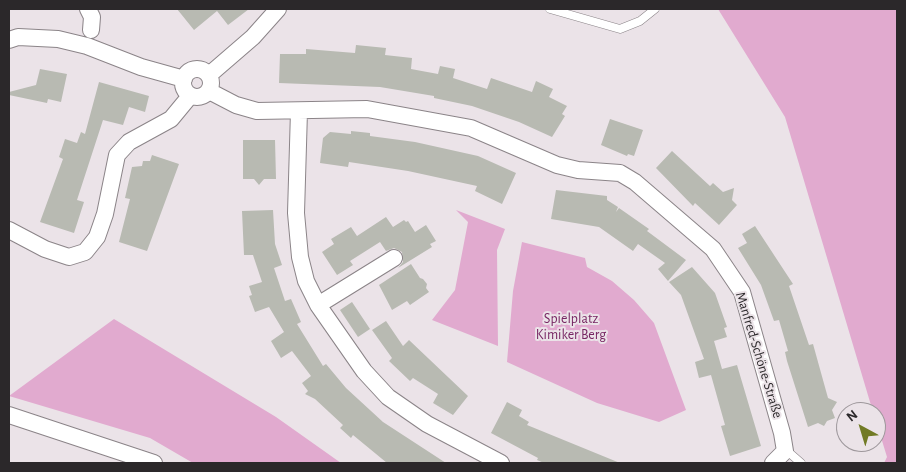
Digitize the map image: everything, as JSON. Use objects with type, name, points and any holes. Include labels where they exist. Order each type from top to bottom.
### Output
[{"type":"street","points":[[88,9],[92,17],[91,30]]},
{"type":"street","points":[[209,83],[201,69],[195,69],[190,71],[184,79],[183,86],[190,96],[200,97],[209,83],[278,9]]},
{"type":"street","points":[[9,40],[18,37],[58,39],[87,46],[141,67],[184,79]]},
{"type":"street","name":"Manfred-Schöne-Straße","points":[[209,83],[236,105],[257,111],[367,109],[471,128],[557,166],[578,170],[620,173],[635,182],[713,249],[742,292],[782,433],[785,451]]},
{"type":"street","points":[[9,230],[45,248],[70,257],[85,252],[97,237],[105,214],[117,155],[129,142],[171,119],[190,96]]},
{"type":"street","points":[[299,111],[296,213],[300,257],[306,281],[318,305],[364,371],[388,397],[427,424],[501,463]]},
{"type":"street","points":[[318,305],[394,258]]},
{"type":"street","points":[[9,415],[154,463]]},
{"type":"street","points":[[773,463],[785,451]]},
{"type":"lane","points":[[550,9],[620,29],[640,21],[655,9]]},
{"type":"lane","points":[[785,451],[785,449],[801,463]]},
{"type":"green space","points":[[718,9],[897,9],[897,463],[884,463],[887,457],[886,402],[870,402],[785,117]]},
{"type":"green space","points":[[456,210],[505,229],[497,250],[498,346],[432,320],[455,290],[468,222]]},
{"type":"green space","name":"Spielplatz Kimiker Berg","points":[[522,242],[585,258],[587,267],[612,281],[634,300],[654,323],[686,410],[659,422],[597,403],[507,362],[513,291]]},
{"type":"green space","points":[[114,319],[276,417],[341,463],[193,463],[150,438],[9,396]]},
{"type":"building","points":[[177,9],[249,9],[228,25],[217,11],[194,30]]},
{"type":"building","points":[[356,45],[386,48],[385,55],[412,58],[411,69],[438,74],[440,66],[455,69],[453,78],[487,89],[491,78],[532,92],[536,81],[553,89],[549,97],[567,106],[562,114],[565,116],[552,137],[519,122],[472,106],[434,98],[434,96],[380,87],[279,83],[280,54],[306,54],[306,49],[355,53]]},
{"type":"building","points":[[40,69],[67,74],[61,102],[48,99],[47,103],[9,95],[9,92],[36,85]]},
{"type":"building","points":[[99,82],[149,96],[145,112],[129,107],[123,125],[103,120],[77,200],[84,202],[74,233],[40,222],[63,159],[59,157],[65,139],[77,143],[81,132],[85,134]]},
{"type":"building","points":[[610,119],[643,130],[634,156],[628,154],[627,156],[601,145]]},
{"type":"building","points":[[351,131],[370,133],[370,136],[415,142],[478,156],[516,173],[502,204],[475,191],[477,186],[408,171],[349,162],[348,167],[320,163],[323,138],[330,132],[351,134]]},
{"type":"building","points":[[243,140],[275,140],[276,179],[264,179],[259,185],[254,179],[243,179]]},
{"type":"building","points":[[672,151],[710,186],[713,183],[723,192],[734,188],[732,200],[737,205],[719,225],[695,203],[693,206],[656,168]]},
{"type":"building","points":[[152,155],[179,164],[147,251],[119,242],[130,199],[125,198],[132,167],[142,166],[143,161],[150,161]]},
{"type":"building","points":[[556,190],[607,196],[607,200],[618,207],[616,212],[619,208],[649,229],[647,231],[686,260],[668,281],[658,269],[665,263],[638,244],[633,251],[599,227],[551,219]]},
{"type":"building","points":[[273,210],[275,244],[282,265],[274,268],[285,301],[291,299],[301,322],[297,324],[323,366],[326,364],[346,388],[383,422],[446,463],[387,463],[353,435],[351,438],[340,428],[343,425],[315,399],[305,394],[308,391],[302,383],[311,376],[292,351],[281,358],[271,341],[284,332],[269,307],[255,312],[249,296],[252,295],[249,286],[262,282],[253,255],[244,255],[242,211]]},
{"type":"building","points":[[386,217],[393,227],[404,220],[408,221],[415,232],[426,225],[436,241],[430,244],[432,247],[398,268],[403,262],[402,252],[394,248],[386,251],[380,242],[350,261],[353,265],[337,275],[322,252],[334,244],[331,239],[351,227],[357,236]]},
{"type":"building","points":[[755,226],[793,284],[789,286],[809,345],[813,344],[828,398],[837,402],[832,410],[835,418],[827,421],[824,426],[818,423],[808,427],[787,361],[785,352],[788,351],[779,320],[774,321],[761,285],[738,248],[747,243],[742,234]]},
{"type":"building","points":[[411,264],[420,278],[427,284],[426,288],[429,292],[410,305],[407,301],[392,310],[379,285]]},
{"type":"building","points":[[692,267],[715,293],[727,327],[724,328],[727,337],[714,341],[722,369],[737,365],[761,446],[730,456],[721,426],[725,425],[711,375],[699,378],[695,362],[704,359],[681,295],[669,282]]},
{"type":"building","points":[[352,302],[370,329],[358,337],[340,310]]},
{"type":"building","points":[[386,321],[403,346],[409,340],[468,396],[453,415],[433,403],[438,394],[413,378],[410,381],[389,361],[392,358],[372,330]]},
{"type":"building","points":[[507,402],[522,410],[519,416],[529,422],[527,425],[620,463],[544,463],[537,460],[538,458],[491,433]]}]
